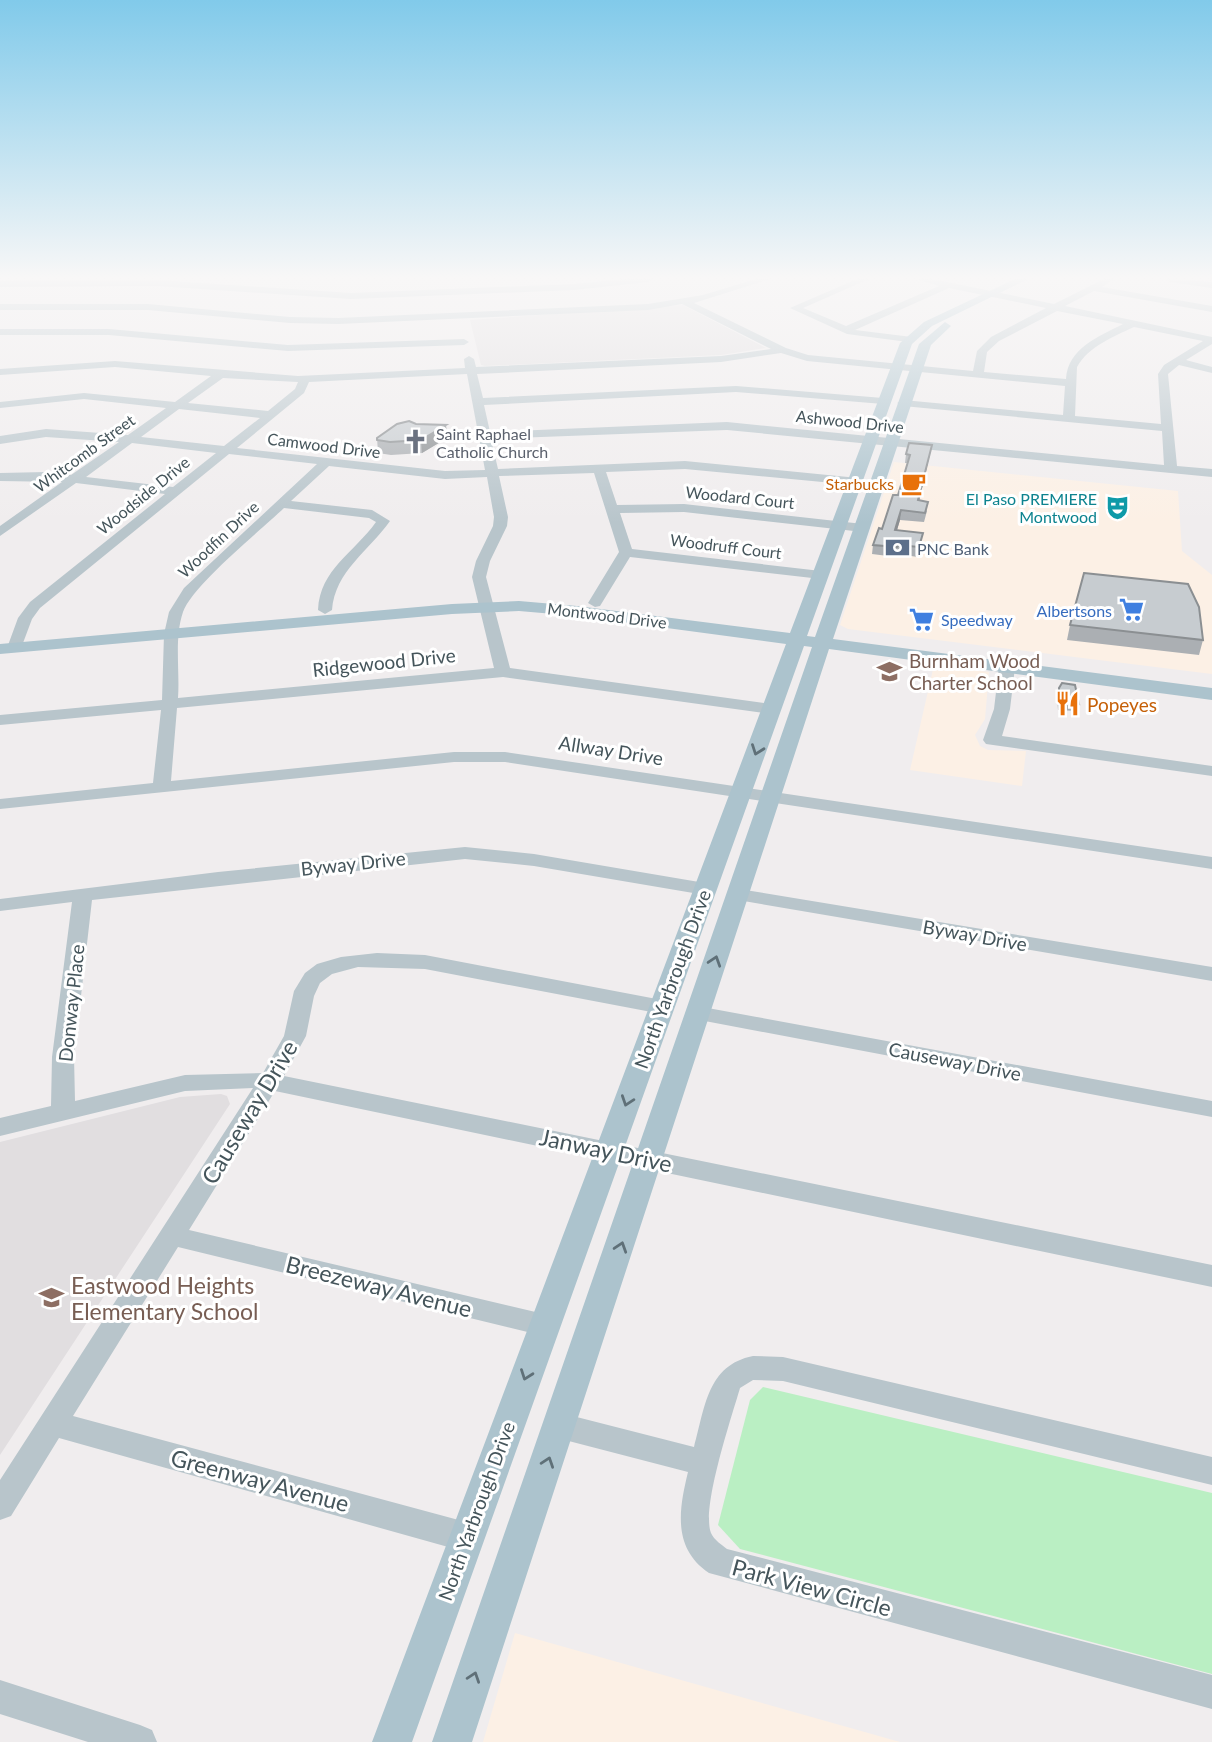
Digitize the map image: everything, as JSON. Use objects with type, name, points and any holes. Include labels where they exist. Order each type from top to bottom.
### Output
[{"type":"main road","name":"North Yarbrough Drive","points":[[452,1742],[739,895],[772,709],[899,360]]},
{"type":"main road","name":"North Yarbrough Drive","points":[[392,1742],[705,889],[756,794],[823,638],[863,528],[903,403],[920,360]]},
{"type":"main road","name":"Montwood Drive","points":[[173,629],[325,610],[544,598],[595,603],[799,635]]},
{"type":"main road","name":"Montwood Drive","points":[[8,643],[485,602],[1212,682]]},
{"type":"main road","name":"Montwood Drive","points":[[823,638],[1007,667],[1212,694]]},
{"type":"street","points":[[469,360],[501,525],[479,566],[479,577],[503,672]]},
{"type":"street","points":[[0,372],[102,364],[305,379],[692,360]]},
{"type":"street","points":[[825,360],[1071,383]]},
{"type":"street","points":[[978,375],[980,360]]},
{"type":"street","points":[[1069,419],[1073,364],[1076,360]]},
{"type":"street","points":[[1171,469],[1163,374],[1180,360]]},
{"type":"street","points":[[1177,362],[1212,370]]},
{"type":"street","name":"Whitcomb Street","points":[[0,532],[220,374]]},
{"type":"street","name":"Woodside Drive","points":[[8,643],[35,605],[300,391],[305,379]]},
{"type":"street","points":[[477,402],[726,390],[883,401]]},
{"type":"street","points":[[0,405],[84,396],[269,415]]},
{"type":"street","points":[[903,403],[1167,428]]},
{"type":"street","name":"Ashwood Drive","points":[[484,436],[709,425],[1212,473]]},
{"type":"street","name":"Camwood Drive","points":[[0,440],[62,433],[445,475],[706,466],[854,481]]},
{"type":"street","name":"Woodfin Drive","points":[[162,786],[172,674],[173,629],[180,602],[191,588],[326,462]]},
{"type":"street","points":[[595,603],[626,552],[599,469]]},
{"type":"street","points":[[0,477],[39,475],[176,491]]},
{"type":"street","points":[[281,504],[372,514],[383,521],[335,575],[324,597],[325,610]]},
{"type":"street","name":"Woodard Court","points":[[613,509],[684,508],[863,528]]},
{"type":"street","name":"Woodruff Court","points":[[626,552],[821,575]]},
{"type":"street","points":[[1007,667],[1002,709],[992,740],[1212,771]]},
{"type":"street","name":"Ridgewood Drive","points":[[0,720],[503,672],[772,709]]},
{"type":"street","name":"Allway Drive","points":[[0,804],[479,757],[526,758],[1212,863]]},
{"type":"street","name":"Byway Drive","points":[[0,905],[391,859],[465,853],[534,860],[705,889]]},
{"type":"street","name":"Donway Place","points":[[63,1111],[63,1057],[83,894]]},
{"type":"street","name":"Byway Drive","points":[[739,895],[1212,975]]},
{"type":"street","name":"Causeway Drive","points":[[0,1506],[173,1236],[292,1043],[310,982],[321,971],[348,962],[425,962],[662,1007]]},
{"type":"street","name":"Causeway Drive","points":[[697,1013],[1212,1109]]},
{"type":"street","name":"Janway Drive","points":[[0,1127],[185,1083],[268,1082],[610,1150],[1212,1276]]},
{"type":"street","name":"Breezeway Avenue","points":[[173,1236],[544,1325]]},
{"type":"street","name":"Park View Circle","points":[[1212,1471],[783,1369],[760,1366],[737,1372],[728,1382],[705,1463],[695,1519],[696,1535],[709,1555],[720,1562],[1212,1692]]},
{"type":"street","name":"Greenway Avenue","points":[[53,1424],[466,1537]]},
{"type":"street","points":[[561,1426],[705,1463]]},
{"type":"street","points":[[0,1698],[140,1742]]},
{"type":"shaded area","points":[[480,360],[607,360],[485,366],[481,365]]},
{"type":"shaded area","points":[[894,462],[1178,491],[1182,551],[1212,575],[1212,674],[848,629],[840,625]]},
{"type":"shaded area","points":[[934,665],[989,672],[985,719],[975,735],[980,746],[988,750],[1026,751],[1022,786],[910,770]]},
{"type":"shaded area","name":"Eastwood Heights Elementary School","points":[[221,1094],[227,1096],[230,1104],[0,1455],[0,1142],[180,1097]]},
{"type":"shaded area","points":[[515,1633],[900,1742],[483,1742]]},
{"type":"green space","points":[[763,1387],[1212,1493],[1212,1674],[740,1549],[718,1525],[750,1400]]},
{"type":"building","points":[[409,421],[416,424],[446,425],[421,440],[377,440],[397,424]]},
{"type":"building","points":[[909,443],[932,445],[918,500],[928,502],[925,513],[901,510],[895,530],[923,533],[919,547],[873,545],[879,528],[882,529],[893,495],[898,495],[910,455],[906,454]]},
{"type":"building","name":"Albertsons","points":[[1084,573],[1188,584],[1199,607],[1203,640],[1070,625]]},
{"type":"building","points":[[1062,683],[1075,685],[1079,704],[1060,702],[1059,688]]},
{"type":"place","name":"Saint Raphael Catholic Church","points":[[416,442]]},
{"type":"place","name":"Starbucks","points":[[914,483]]},
{"type":"place","name":"El Paso PREMIERE Montwood","points":[[1117,507]]},
{"type":"place","name":"PNC Bank","points":[[897,548]]},
{"type":"place","name":"Albertsons","points":[[1132,610]]},
{"type":"place","name":"Speedway","points":[[921,619]]},
{"type":"place","name":"Burnham Wood Charter School","points":[[889,671]]},
{"type":"place","name":"Popeyes","points":[[1067,704]]},
{"type":"place","name":"Eastwood Heights Elementary School","points":[[51,1298]]}]
